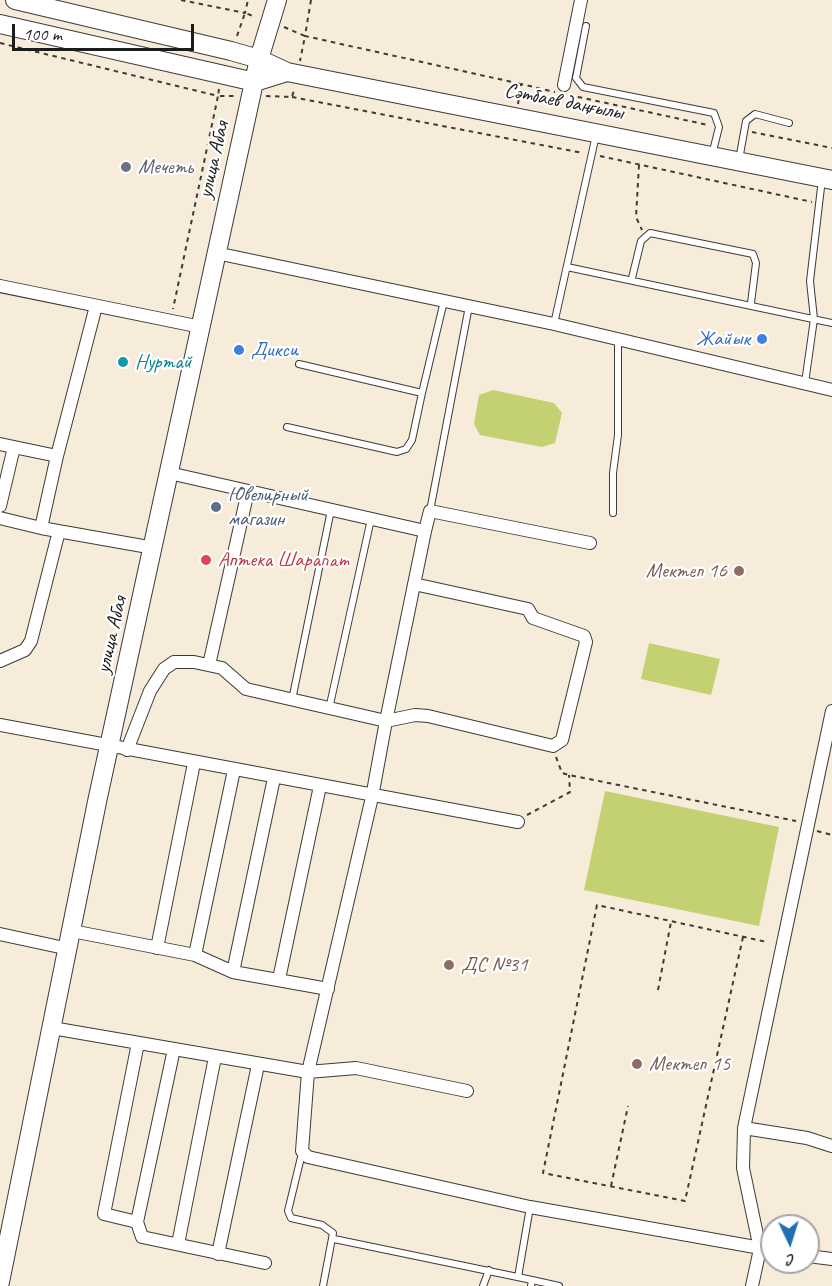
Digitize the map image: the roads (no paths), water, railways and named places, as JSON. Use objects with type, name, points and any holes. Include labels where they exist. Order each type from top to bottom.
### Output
[{"type":"street","points":[[15,0],[259,59],[287,72]]},
{"type":"street","name":"улица Абая","points":[[0,1282],[72,931],[118,748],[154,548],[216,253],[259,59],[277,0]]},
{"type":"street","points":[[564,85],[581,0]]},
{"type":"street","points":[[0,24],[255,82],[287,72]]},
{"type":"street","name":"Сәтбаев даңғылы","points":[[287,72],[597,131],[827,179]]},
{"type":"street","points":[[216,253],[554,324],[832,390]]},
{"type":"street","points":[[0,286],[201,327]]},
{"type":"street","points":[[41,528],[96,306]]},
{"type":"street","points":[[0,444],[57,456]]},
{"type":"street","points":[[0,506],[14,447]]},
{"type":"street","points":[[169,473],[425,531]]},
{"type":"street","points":[[209,665],[248,491]]},
{"type":"street","points":[[590,543],[430,511],[372,796],[308,1072],[302,1151],[308,1157],[530,1207],[760,1249]]},
{"type":"street","points":[[0,518],[41,528],[154,548]]},
{"type":"street","points":[[0,661],[25,650],[31,641],[59,531]]},
{"type":"street","points":[[118,748],[164,669],[174,662],[184,661],[222,668],[246,688],[292,701],[386,721],[415,715],[428,716],[553,746],[562,740],[586,642],[584,636],[534,618],[528,609],[414,584]]},
{"type":"street","points":[[760,1229],[743,1168],[744,1128],[832,711]]},
{"type":"street","points":[[0,725],[518,822]]},
{"type":"street","points":[[157,948],[194,762]]},
{"type":"street","points":[[195,955],[234,770]]},
{"type":"street","points":[[233,972],[274,778]]},
{"type":"street","points":[[818,780],[832,783]]},
{"type":"street","points":[[279,979],[320,786]]},
{"type":"street","points":[[72,931],[195,955],[233,972],[328,989]]},
{"type":"street","points":[[0,934],[69,949]]},
{"type":"street","points":[[52,1028],[308,1072],[356,1068],[467,1091]]},
{"type":"street","points":[[137,1222],[104,1214],[138,1043]]},
{"type":"street","points":[[174,1049],[137,1222],[142,1237],[266,1263]]},
{"type":"street","points":[[178,1244],[215,1057]]},
{"type":"street","points":[[218,1254],[258,1065]]},
{"type":"street","points":[[744,1128],[807,1138],[832,1146]]},
{"type":"street","points":[[752,1286],[760,1265]]},
{"type":"lane","points":[[586,26],[576,78],[583,87],[714,113],[719,127],[712,155]]},
{"type":"lane","points":[[739,161],[746,122],[755,114],[789,123]]},
{"type":"lane","points":[[554,324],[597,131]]},
{"type":"lane","points":[[805,384],[814,319],[810,281],[819,204],[827,179]]},
{"type":"lane","points":[[632,278],[645,235],[650,233],[753,254],[756,258],[751,303]]},
{"type":"lane","points":[[567,267],[751,303],[832,323]]},
{"type":"lane","points":[[287,427],[397,452],[406,449],[412,440],[444,301]]},
{"type":"lane","points":[[430,511],[469,306]]},
{"type":"lane","points":[[613,513],[618,435],[618,340]]},
{"type":"lane","points":[[299,364],[422,393]]},
{"type":"lane","points":[[292,701],[331,510]]},
{"type":"lane","points":[[329,709],[371,519]]},
{"type":"lane","points":[[302,1151],[288,1211],[291,1218],[329,1229],[334,1239],[323,1286]]},
{"type":"lane","points":[[518,1277],[530,1207]]},
{"type":"lane","points":[[334,1239],[489,1270],[518,1277],[531,1283],[559,1286]]},
{"type":"lane","points":[[483,1286],[489,1270]]},
{"type":"place","name":"Мечеть","points":[[126,167]]},
{"type":"place","name":"Жайык","points":[[762,339]]},
{"type":"place","name":"Дикси","points":[[239,350]]},
{"type":"place","name":"Нуртай","points":[[123,362]]},
{"type":"place","name":"Ювелирный магазин","points":[[216,507]]},
{"type":"place","name":"Аптека Шарапат","points":[[206,560]]},
{"type":"place","name":"Мектеп 16","points":[[739,571]]},
{"type":"place","name":"ДС №31","points":[[449,965]]},
{"type":"place","name":"Мектеп 15","points":[[637,1064]]}]
